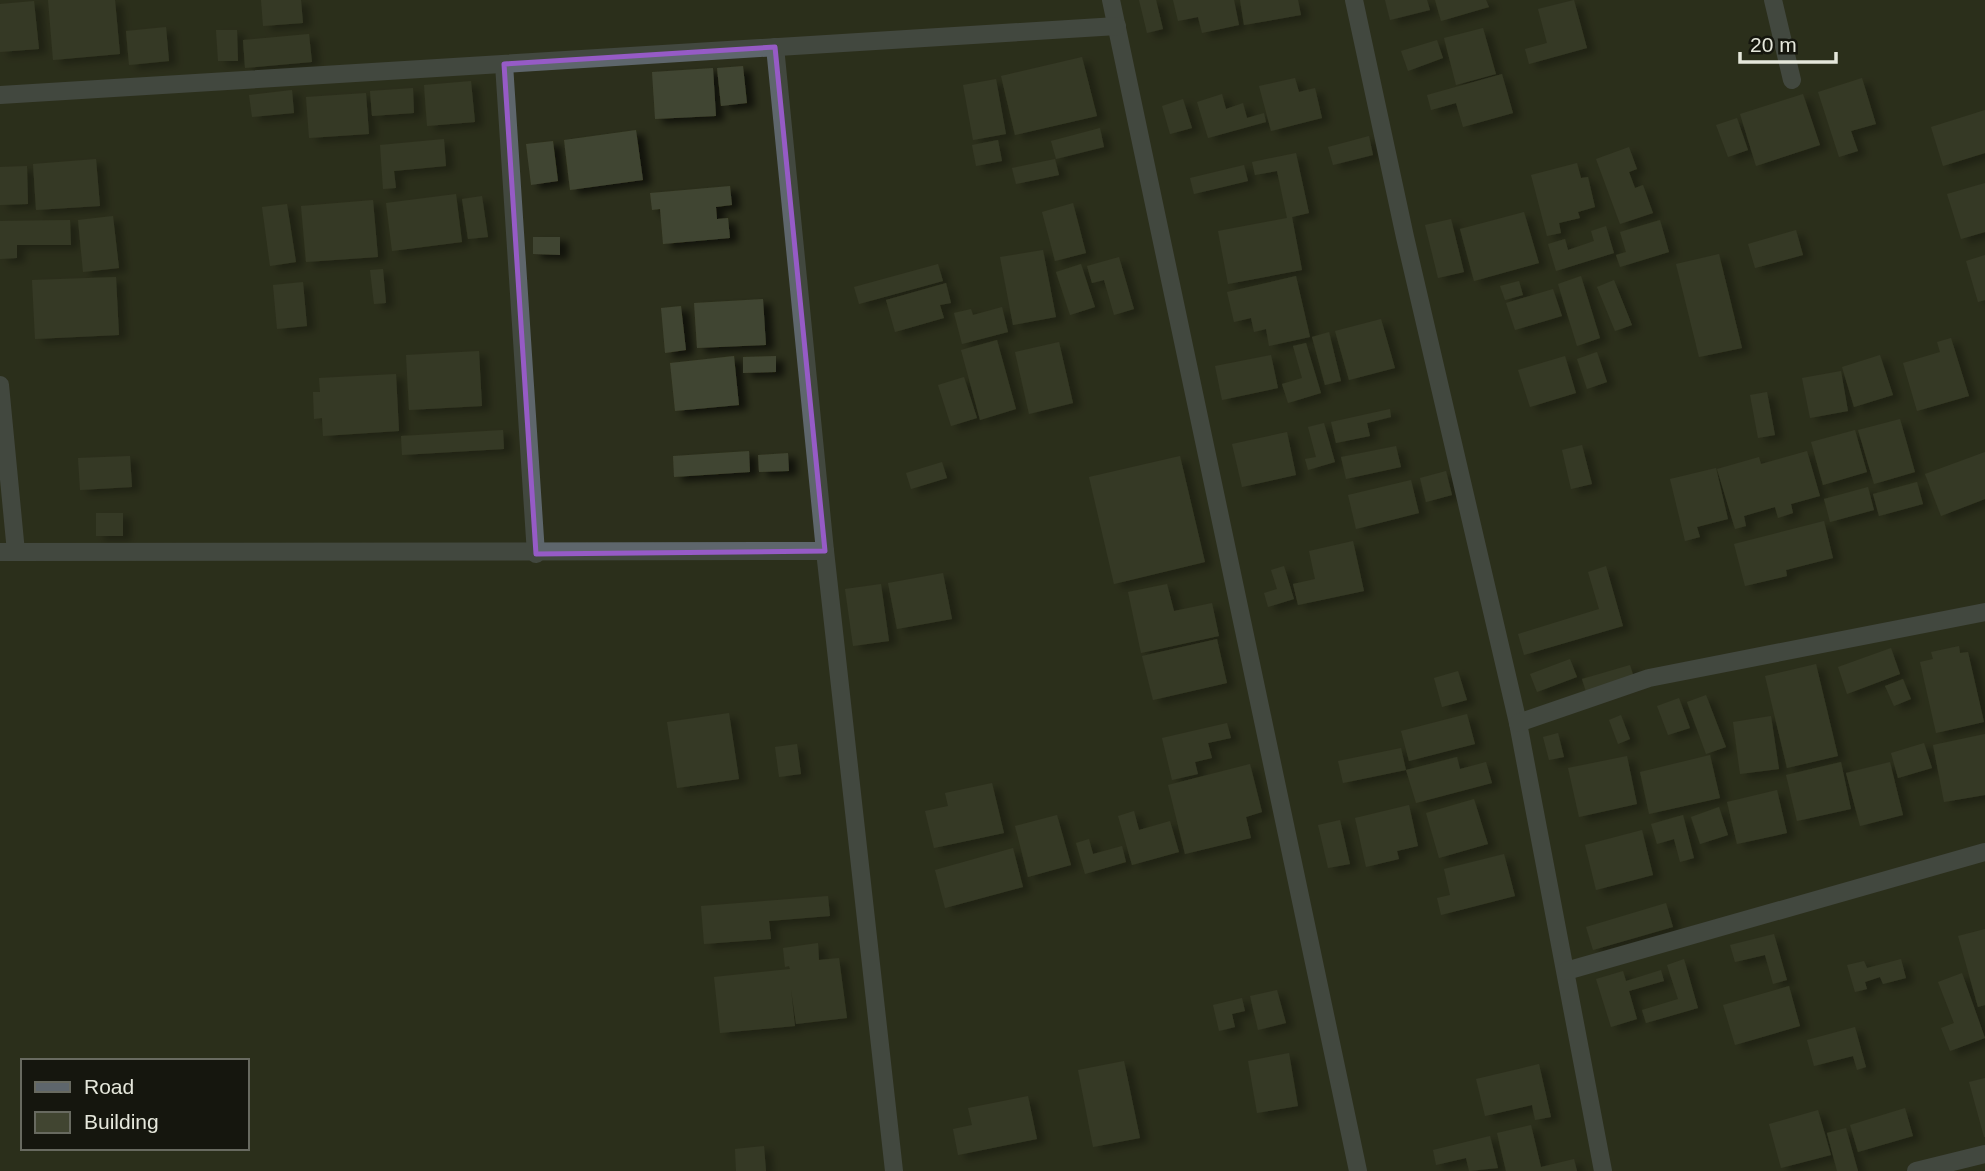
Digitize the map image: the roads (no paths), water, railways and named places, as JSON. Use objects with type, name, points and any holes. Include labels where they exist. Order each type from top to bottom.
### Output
[{"type":"street","points":[[1111,0],[1358,1171]]},
{"type":"street","points":[[1354,0],[1405,237],[1518,723],[1604,1171]]},
{"type":"street","points":[[1773,0],[1792,80]]},
{"type":"street","points":[[0,95],[1117,26]]},
{"type":"street","points":[[775,47],[825,551],[894,1171]]},
{"type":"street","points":[[504,64],[536,554]]},
{"type":"street","points":[[0,385],[8,552],[536,554],[825,551]]},
{"type":"street","points":[[1518,723],[1649,678],[1985,612]]},
{"type":"street","points":[[1566,971],[1985,852]]},
{"type":"street","points":[[1916,1171],[1985,1154]]}]
